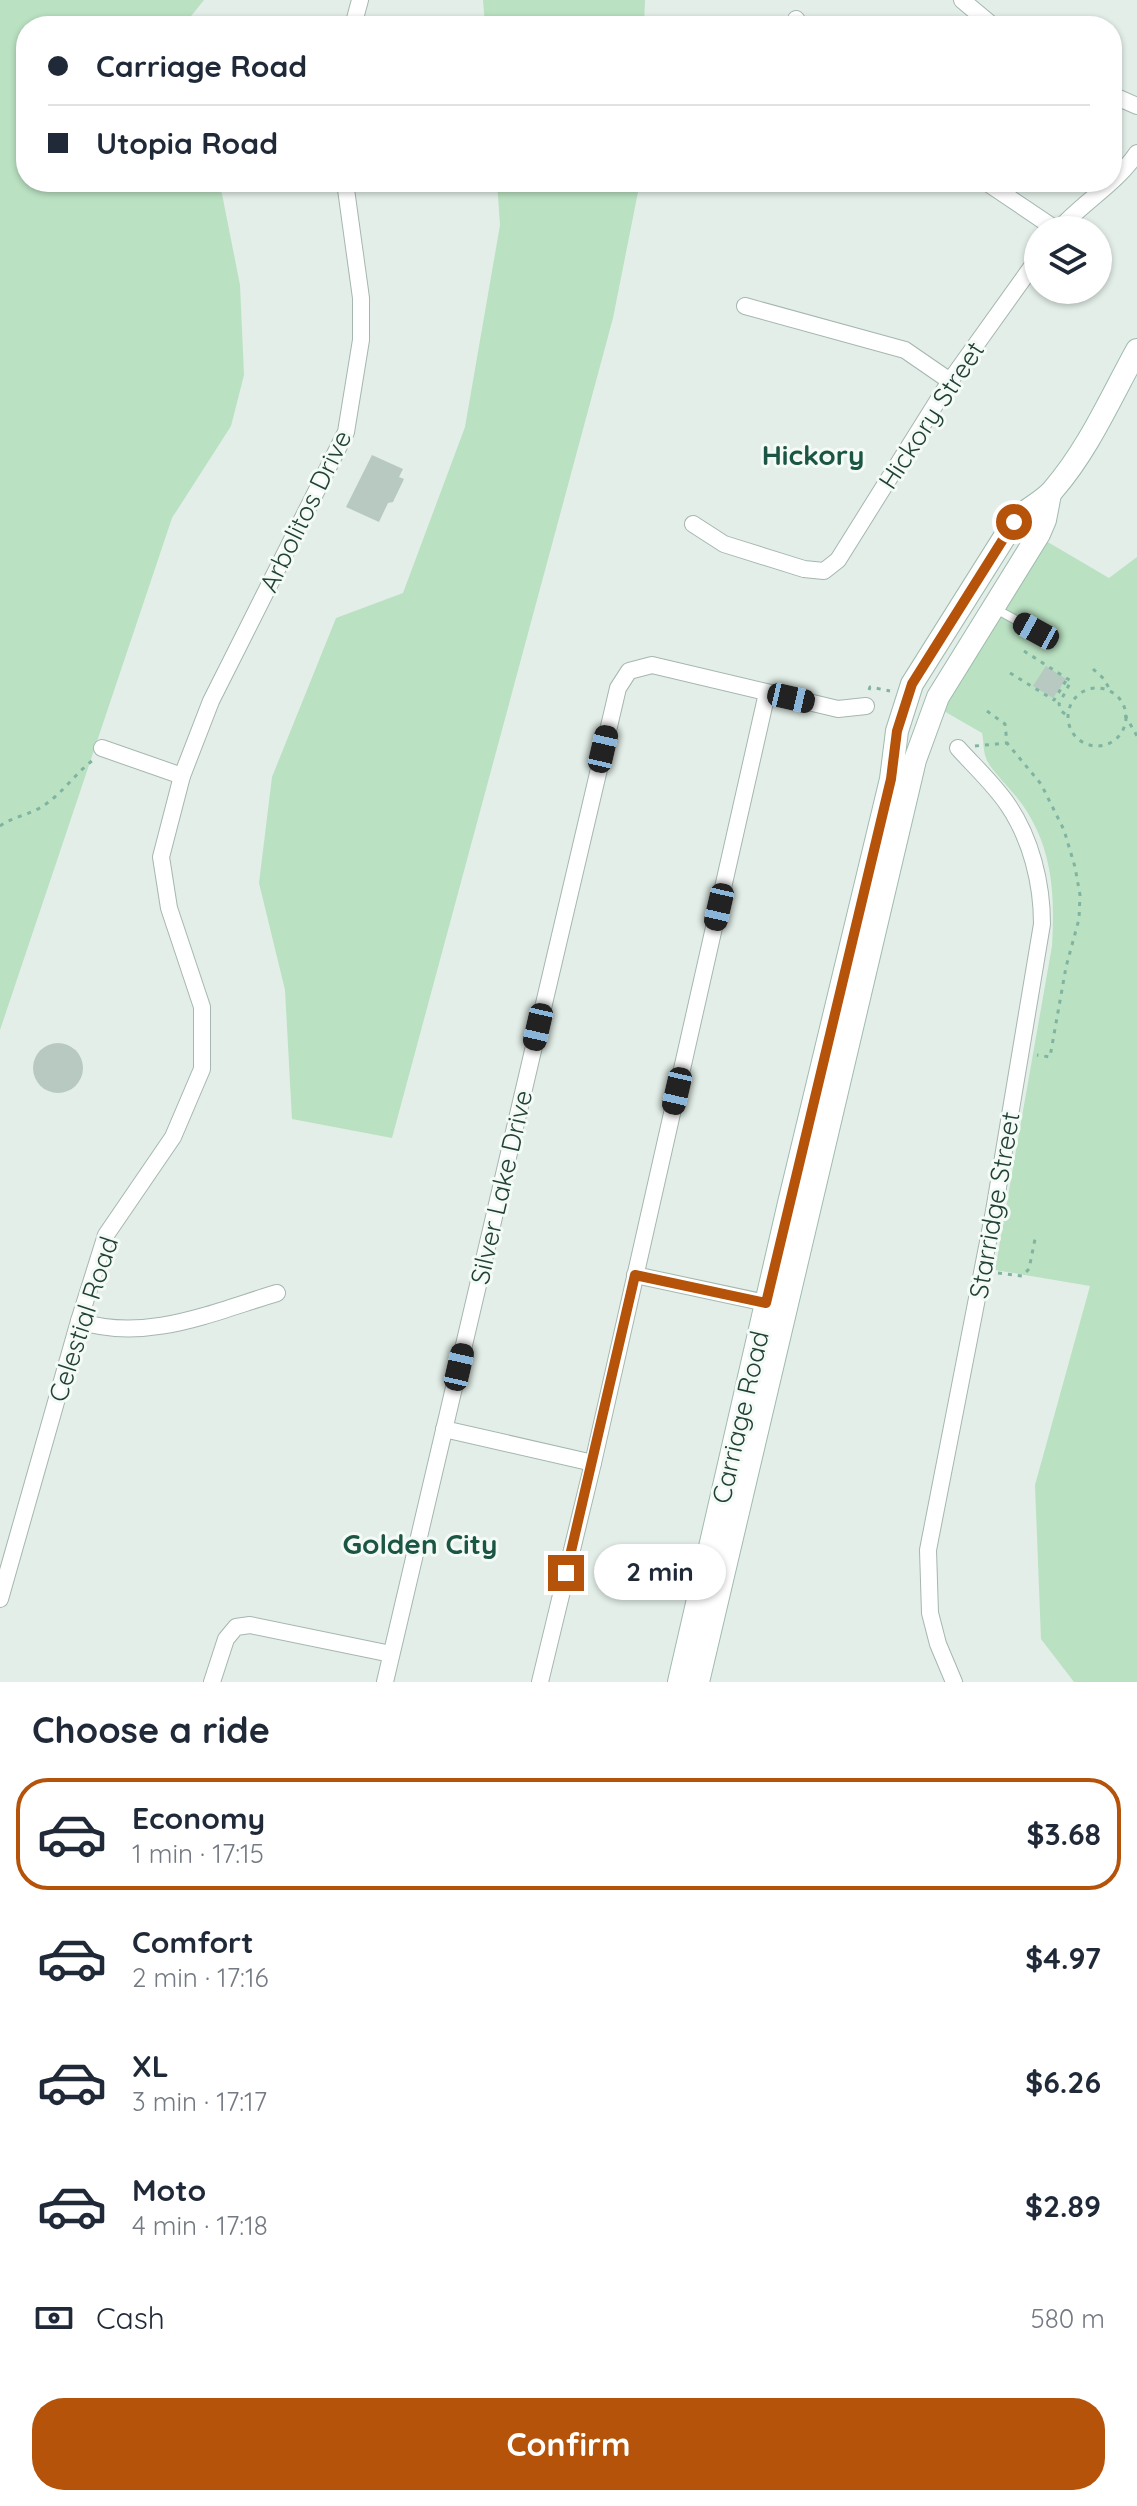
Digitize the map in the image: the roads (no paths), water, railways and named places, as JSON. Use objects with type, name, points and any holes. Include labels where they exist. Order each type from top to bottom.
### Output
[{"type":"street","points":[[962,0],[981,16]]},
{"type":"street","points":[[1122,170],[1137,153]]},
{"type":"street","name":"Arbolitos Drive","points":[[182,776],[211,701],[346,432],[361,340],[361,298],[346,192]]},
{"type":"street","points":[[1001,192],[1037,216]]},
{"type":"street","points":[[1070,216],[1101,192]]},
{"type":"street","name":"Hickory Street","points":[[693,524],[724,544],[804,569],[824,571],[838,560],[950,381],[1024,278]]},
{"type":"street","points":[[745,306],[905,350],[950,381]]},
{"type":"street","name":"Carriage Road","points":[[698,1682],[720,1548],[896,795],[903,705],[931,651],[1023,512],[1050,494],[1072,465],[1137,350]]},
{"type":"street","name":"Carriage Road","points":[[896,795],[915,760],[938,697],[1039,534],[1050,494]]},
{"type":"street","points":[[969,594],[994,608]]},
{"type":"street","name":"Silver Lake Drive","points":[[385,1682],[618,688],[629,671],[652,665],[767,693]]},
{"type":"street","points":[[540,1682],[593,1463],[767,693],[838,709],[866,706]]},
{"type":"street","name":"Starridge Street","points":[[954,1682],[938,1644],[930,1613],[928,1550],[983,1269],[1042,924],[1042,904],[1031,852],[1008,805],[958,748]]},
{"type":"street","points":[[106,750],[182,776]]},
{"type":"street","name":"Celestial Road","points":[[0,1599],[106,1235],[173,1137],[202,1069],[202,1007],[169,908],[161,857],[182,776]]},
{"type":"street","points":[[635,1275],[776,1306]]},
{"type":"street","points":[[79,1321],[132,1330],[171,1325],[277,1293]]},
{"type":"street","points":[[444,1429],[593,1463]]},
{"type":"street","name":"Carriage Road","points":[[679,1682],[720,1548]]},
{"type":"street","points":[[212,1682],[226,1639],[236,1627],[250,1625],[391,1654]]},
{"type":"lane","points":[[994,608],[1036,631]]},
{"type":"district","name":"Hickory","points":[[813,454]]},
{"type":"district","name":"Golden City","points":[[420,1543]]}]
